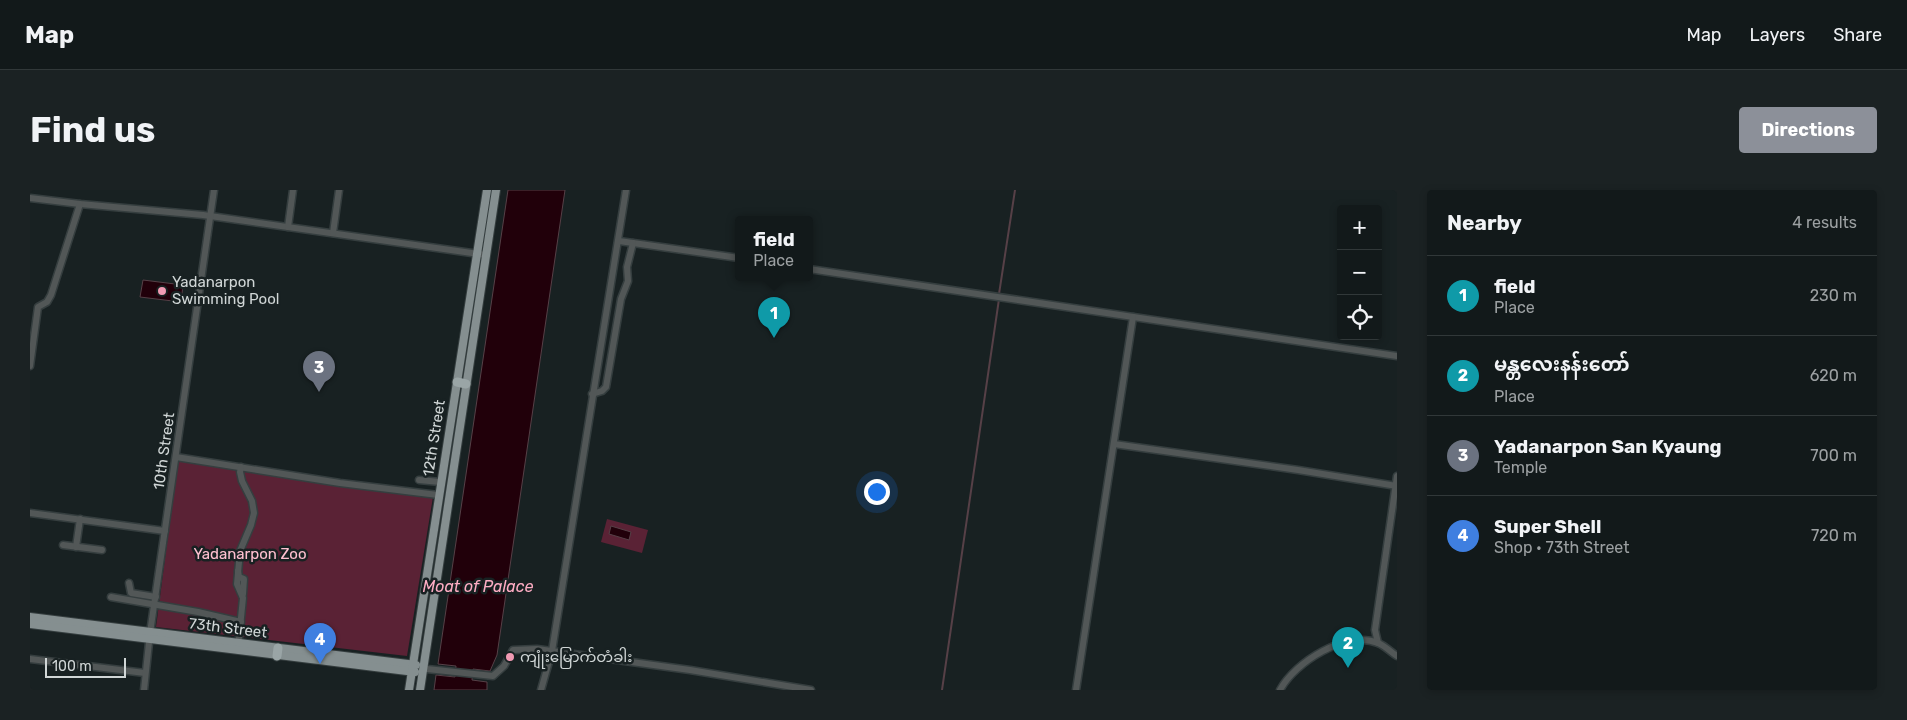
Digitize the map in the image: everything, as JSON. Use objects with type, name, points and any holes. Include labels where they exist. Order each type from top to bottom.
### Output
[{"type":"main road","name":"12th Street","points":[[482,254],[487,190]]},
{"type":"main road","name":"12th Street","points":[[420,690],[461,383],[482,254],[496,190]]},
{"type":"main road","name":"12th Street","points":[[409,690],[440,482],[461,383]]},
{"type":"main road","name":"73th Street","points":[[30,617],[150,636]]},
{"type":"main road","name":"73th Street","points":[[30,624],[150,636],[424,669]]},
{"type":"street","name":"10th Street","points":[[144,690],[150,636],[214,190]]},
{"type":"street","points":[[288,227],[293,190]]},
{"type":"street","points":[[334,233],[339,190]]},
{"type":"street","points":[[541,690],[552,651],[626,190]]},
{"type":"street","points":[[30,198],[210,216],[482,254]]},
{"type":"street","points":[[30,366],[38,307],[47,302],[50,295],[80,204]]},
{"type":"street","points":[[619,241],[735,257]]},
{"type":"street","points":[[592,394],[606,388],[621,299],[628,281],[627,267],[633,243]]},
{"type":"street","points":[[813,270],[1397,356]]},
{"type":"street","points":[[1076,690],[1103,503],[1133,317]]},
{"type":"street","points":[[602,336],[615,337]]},
{"type":"street","points":[[1114,444],[1396,486]]},
{"type":"street","points":[[176,456],[340,483],[438,495]]},
{"type":"street","points":[[238,647],[243,594],[238,589],[237,584],[238,568],[241,547],[254,513],[252,501],[242,481],[241,467]]},
{"type":"street","points":[[1378,643],[1375,630],[1397,476]]},
{"type":"street","points":[[419,480],[440,482]]},
{"type":"street","points":[[30,513],[165,531]]},
{"type":"street","points":[[76,546],[80,519]]},
{"type":"street","points":[[63,545],[102,550]]},
{"type":"street","points":[[129,584],[131,593],[155,601],[241,622]]},
{"type":"street","points":[[111,596],[155,601]]},
{"type":"street","points":[[1364,640],[1375,630]]},
{"type":"street","points":[[1280,690],[1293,672],[1304,662],[1343,642],[1364,640],[1378,643],[1397,656]]},
{"type":"street","points":[[424,669],[491,676],[500,670],[513,650],[521,648],[690,670],[811,690]]},
{"type":"street","points":[[30,659],[146,668]]},
{"type":"green space","name":"Yadanarpon Zoo","points":[[178,459],[433,497],[407,656],[156,627]]},
{"type":"green space","points":[[607,519],[648,530],[642,553],[601,542]]},
{"type":"water","name":"Moat of Palace","points":[[508,190],[565,190],[497,655],[490,671],[473,669],[472,680],[487,682],[487,690],[434,690],[436,675],[455,677],[456,666],[438,664]]},
{"type":"water","name":"Yadanarpon Swimming Pool","points":[[143,280],[183,285],[181,302],[140,297]]},
{"type":"water","points":[[611,526],[631,532],[629,540],[609,534]]},
{"type":"waterway","points":[[999,294],[1015,190]]},
{"type":"waterway","points":[[942,690],[999,299]]},
{"type":"place","name":"Yadanarpon Swimming Pool","points":[[162,291]]},
{"type":"place","name":"field","points":[[774,338]]},
{"type":"place","name":"Yadanarpon San Kyaung","points":[[319,392]]},
{"type":"place","name":"ကျုံးမြောက်တံခါး","points":[[510,657]]},
{"type":"place","name":"Super Shell","points":[[320,664]]},
{"type":"place","name":"မန္တလေးနန်းတော်","points":[[1348,668]]}]
